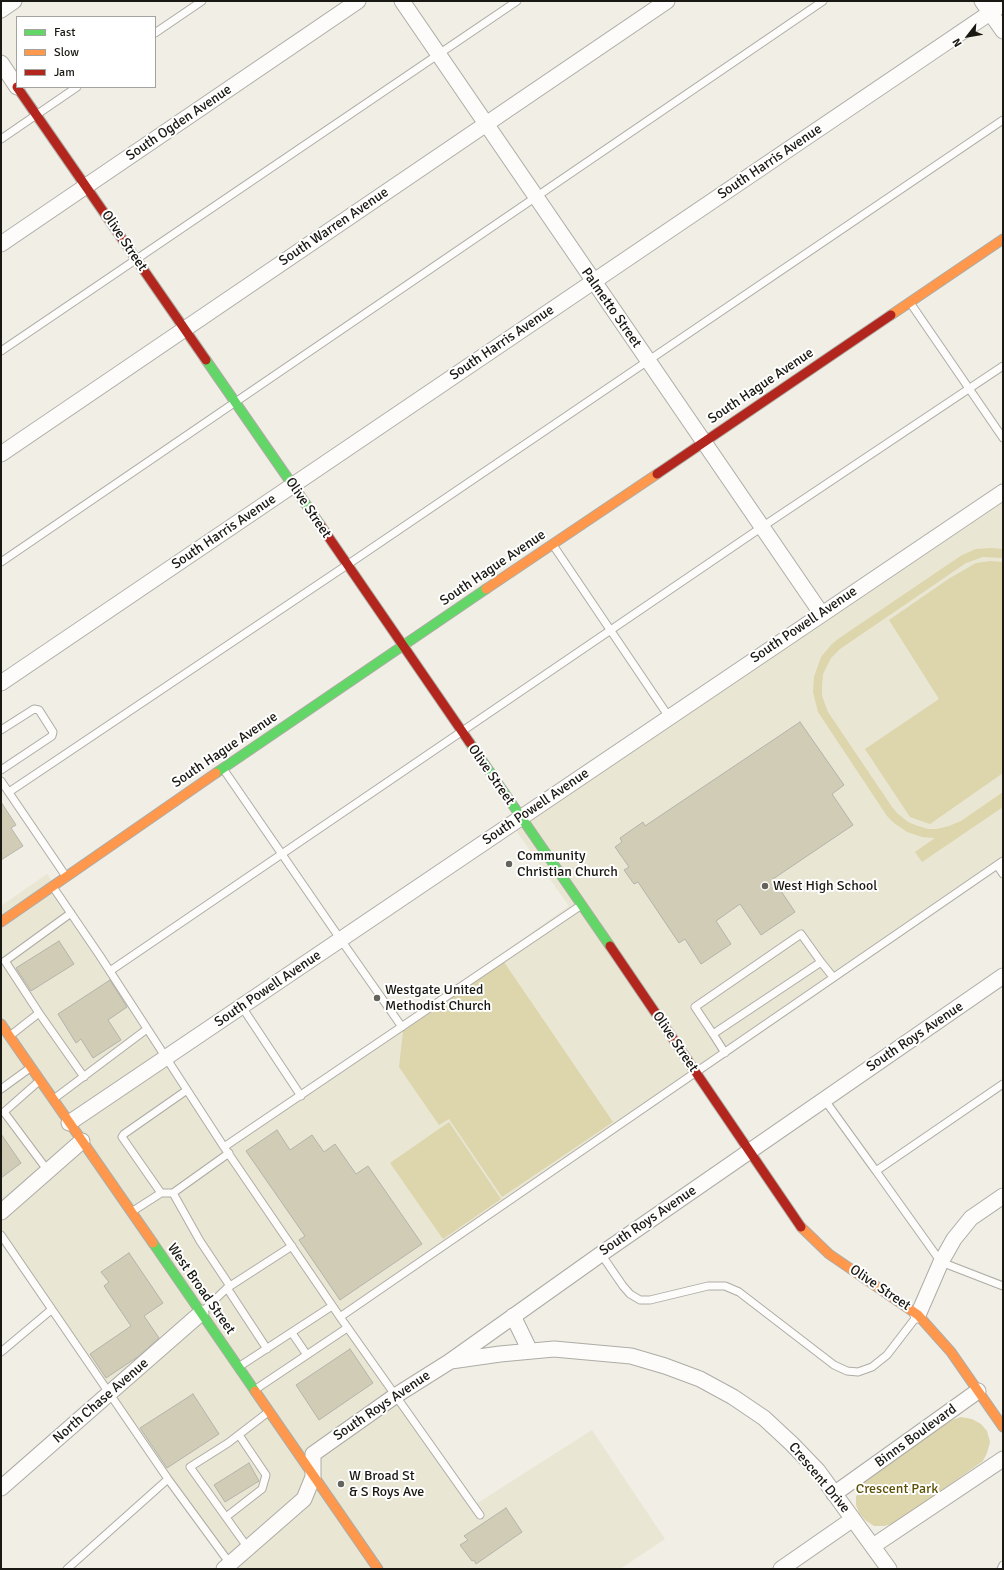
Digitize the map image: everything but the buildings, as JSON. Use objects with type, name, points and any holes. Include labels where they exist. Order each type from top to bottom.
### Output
[{"type":"main road","name":"Olive Street","points":[[18,88],[293,485],[461,732],[582,905],[804,1231],[829,1254],[918,1315],[951,1352],[978,1391],[1001,1420]]},
{"type":"main road","name":"South Hague Avenue","points":[[1,922],[222,768],[1003,239]]},
{"type":"main road","name":"West Broad Street","points":[[1,1024],[378,1569]]},
{"type":"street","points":[[1,10],[14,1]]},
{"type":"street","name":"South Ogden Avenue","points":[[1,244],[358,1]]},
{"type":"street","name":"Palmetto Street","points":[[402,1],[821,614]]},
{"type":"street","name":"South Warren Avenue","points":[[1,454],[667,1]]},
{"type":"street","name":"South Harris Avenue","points":[[1,683],[593,282],[986,7],[1003,4]]},
{"type":"street","points":[[986,7],[1003,31]]},
{"type":"street","name":"Olive Street","points":[[1,64],[16,86]]},
{"type":"street","name":"South Powell Avenue","points":[[69,1123],[1003,492]]},
{"type":"street","name":"South Roys Avenue","points":[[313,1476],[313,1454],[395,1396],[449,1362],[601,1254],[1003,976]]},
{"type":"street","points":[[1,1212],[82,1141]]},
{"type":"street","points":[[918,1315],[941,1262],[954,1239],[971,1218],[1003,1196]]},
{"type":"street","name":"North Chase Avenue","points":[[1,1488],[200,1313]]},
{"type":"street","points":[[513,1316],[530,1351]]},
{"type":"street","name":"Crescent Drive","points":[[449,1362],[554,1349],[631,1356],[665,1366],[700,1379],[732,1397],[764,1418],[792,1444],[818,1471],[889,1569]]},
{"type":"street","name":"Binns Boulevard","points":[[834,1494],[978,1391]]},
{"type":"street","points":[[873,1546],[1003,1459]]},
{"type":"street","points":[[229,1567],[248,1548],[304,1499],[313,1476]]},
{"type":"street","points":[[781,1569],[853,1519]]},
{"type":"lane","points":[[156,32],[202,1]]},
{"type":"lane","points":[[1,351],[517,1]]},
{"type":"lane","points":[[1,562],[823,1]]},
{"type":"lane","points":[[1,139],[76,88]]},
{"type":"lane","points":[[9,792],[347,565],[647,360],[1003,120]]},
{"type":"lane","points":[[910,303],[1003,438]]},
{"type":"lane","points":[[110,971],[762,527],[1003,366]]},
{"type":"lane","points":[[552,544],[669,717]]},
{"type":"lane","points":[[1,730],[34,709],[38,710],[53,732],[52,736],[1,770]]},
{"type":"lane","points":[[222,768],[402,1027]]},
{"type":"lane","points":[[1,780],[66,876]]},
{"type":"lane","points":[[340,1317],[1000,863],[1003,874]]},
{"type":"lane","points":[[52,886],[110,971],[226,1150],[332,1306],[480,1515]]},
{"type":"lane","points":[[131,1212],[162,1193],[173,1193],[226,1150],[301,1096],[582,905]]},
{"type":"lane","points":[[71,913],[5,961],[39,1013],[84,1076]]},
{"type":"lane","points":[[725,1053],[695,1007],[802,934],[833,977]]},
{"type":"lane","points":[[713,1034],[821,962]]},
{"type":"lane","points":[[242,1007],[301,1096]]},
{"type":"lane","points":[[9,1036],[39,1013]]},
{"type":"lane","points":[[53,1099],[147,1029]]},
{"type":"lane","points":[[1,1089],[31,1067]]},
{"type":"lane","points":[[40,1080],[4,1112],[48,1171]]},
{"type":"lane","points":[[876,1171],[1003,1084]]},
{"type":"lane","points":[[162,1193],[122,1137],[124,1134],[187,1090]]},
{"type":"lane","points":[[824,1099],[941,1262],[1003,1286]]},
{"type":"lane","points":[[173,1193],[200,1241],[267,1349]]},
{"type":"lane","points":[[1,1235],[229,1567]]},
{"type":"lane","points":[[200,1313],[228,1287],[292,1246]]},
{"type":"lane","points":[[601,1254],[623,1286],[630,1294],[640,1300],[650,1300],[708,1286],[725,1286],[739,1292],[834,1365],[848,1371],[858,1372],[872,1367],[887,1355],[918,1315]]},
{"type":"lane","points":[[238,1367],[332,1306]]},
{"type":"lane","points":[[1,1352],[52,1310]]},
{"type":"lane","points":[[254,1391],[347,1328]]},
{"type":"lane","points":[[292,1333],[307,1355]]},
{"type":"lane","points":[[248,1548],[190,1467],[239,1435],[269,1412]]},
{"type":"lane","points":[[226,1517],[262,1489],[266,1475],[239,1435]]},
{"type":"lane","points":[[67,1569],[168,1480]]},
{"type":"lane","points":[[1001,1569],[1003,1565]]},
{"type":"shaded area","points":[[1003,497],[1003,866],[699,1076],[342,1315],[473,1506],[592,1430],[665,1539],[620,1569],[229,1569],[1,1244],[1,906],[47,874],[225,1142],[448,992],[569,906],[515,829]]},
{"type":"green space","points":[[976,549],[1003,549],[1003,558],[983,557],[966,563],[840,649],[831,658],[823,674],[822,696],[828,712],[892,807],[908,822],[928,829],[937,829],[949,826],[961,821],[1003,792],[1003,807],[922,862],[915,852],[935,838],[922,837],[907,832],[887,816],[818,712],[813,692],[814,677],[821,657],[838,639],[962,555]]},
{"type":"green space","points":[[990,561],[1003,562],[1003,773],[930,824],[910,817],[865,749],[939,699],[889,620],[950,578],[976,563]]},
{"type":"green space","points":[[504,962],[613,1122],[502,1197],[449,1119],[439,1125],[399,1067],[403,1031]]},
{"type":"green space","points":[[449,1122],[501,1199],[443,1239],[390,1163]]},
{"type":"green space","name":"Crescent Park","points":[[961,1417],[972,1419],[981,1424],[987,1431],[990,1442],[983,1461],[896,1523],[884,1526],[874,1526],[865,1520],[859,1513],[856,1505],[856,1497],[862,1483],[881,1468],[952,1420]]},
{"type":"traffic: fast","points":[[206,360],[321,526]]},
{"type":"traffic: fast","points":[[216,773],[486,589]]},
{"type":"traffic: fast","points":[[470,743],[610,946]]},
{"type":"traffic: fast","points":[[153,1243],[255,1391]]},
{"type":"traffic: slow","points":[[891,315],[1003,239]]},
{"type":"traffic: slow","points":[[486,589],[657,474]]},
{"type":"traffic: slow","points":[[1,922],[216,773]]},
{"type":"traffic: slow","points":[[1,1024],[153,1243]]},
{"type":"traffic: slow","points":[[801,1227],[829,1254],[918,1315],[951,1352],[1003,1427]]},
{"type":"traffic: slow","points":[[255,1391],[378,1569]]},
{"type":"traffic: jam","points":[[18,88],[206,360]]},
{"type":"traffic: jam","points":[[657,474],[891,315]]},
{"type":"traffic: jam","points":[[321,526],[470,743]]},
{"type":"traffic: jam","points":[[610,946],[801,1227]]},
{"type":"place","name":"Community Christian Church","points":[[509,864]]},
{"type":"place","name":"West High School","points":[[765,886]]},
{"type":"place","name":"Westgate United Methodist Church","points":[[377,998]]},
{"type":"place","name":"W Broad St & S Roys Ave","points":[[341,1484]]}]
